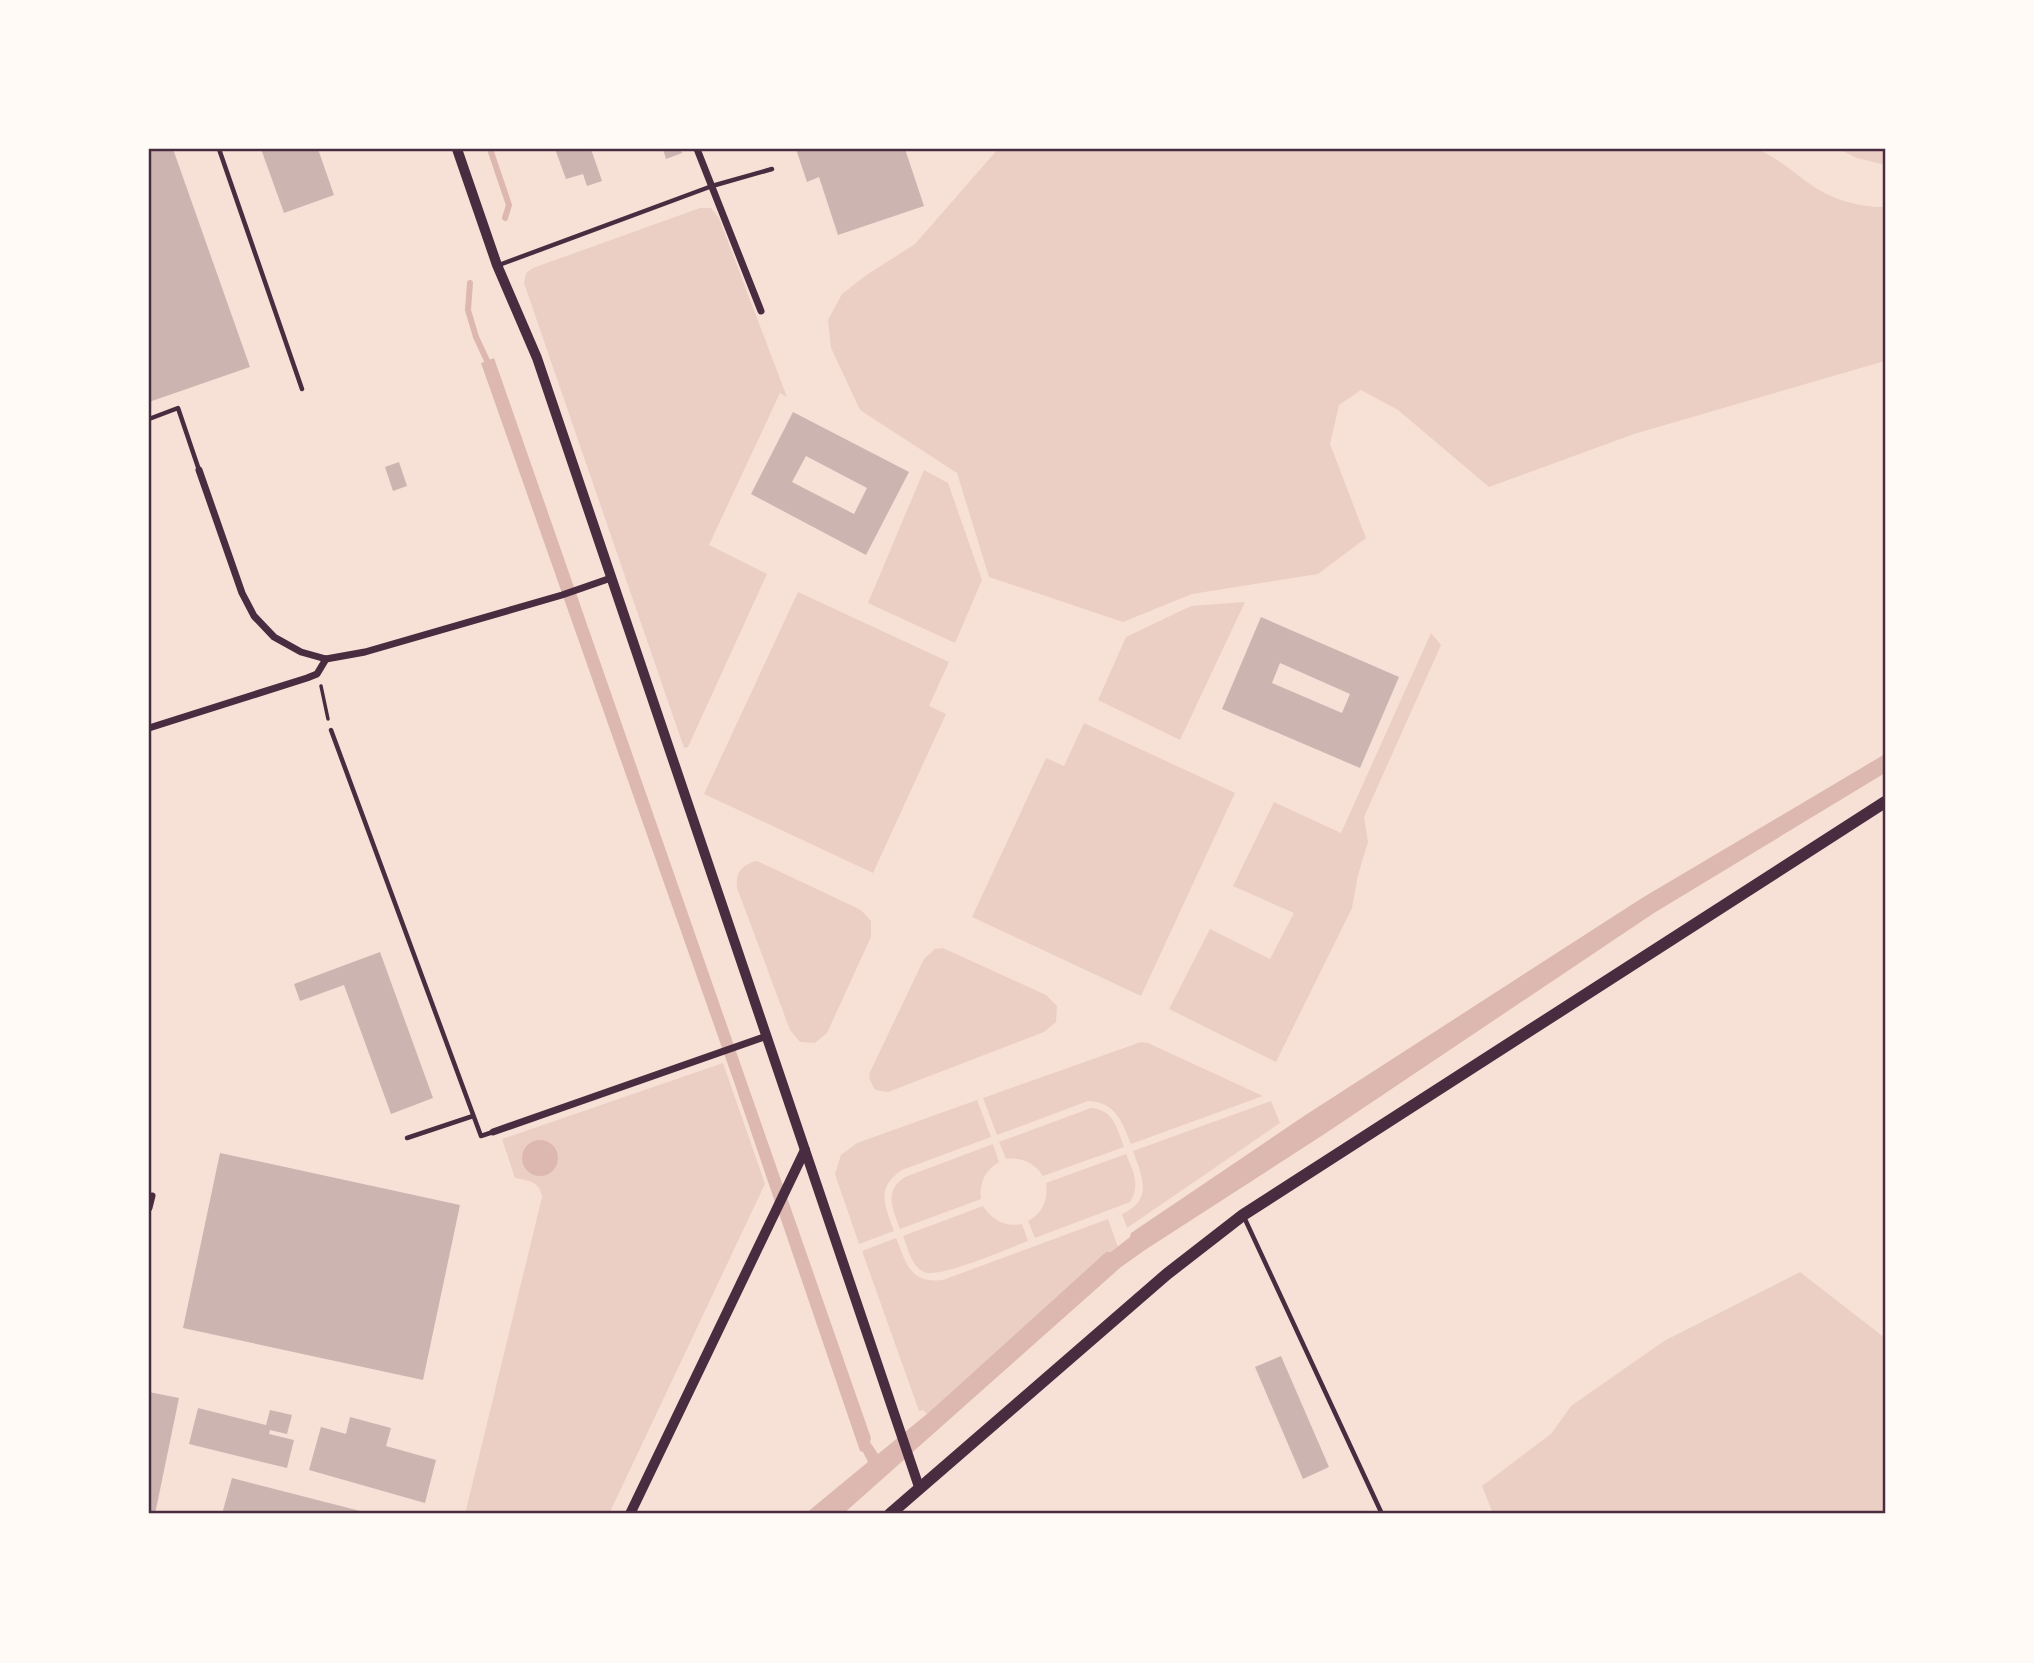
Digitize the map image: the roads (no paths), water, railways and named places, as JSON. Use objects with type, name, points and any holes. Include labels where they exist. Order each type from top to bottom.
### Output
[{"type":"main road","points":[[890,1514],[1167,1274],[1243,1215],[1885,802]]},
{"type":"street","points":[[457,149],[497,265],[537,358],[919,1487]]},
{"type":"street","points":[[697,149],[761,311]]},
{"type":"street","points":[[199,470],[242,593],[254,616],[274,637],[301,652],[326,659],[365,652],[562,596],[611,578]]},
{"type":"street","points":[[149,728],[317,674],[326,659]]},
{"type":"street","points":[[493,1132],[767,1036]]},
{"type":"street","points":[[630,1514],[805,1150]]},
{"type":"street","points":[[149,1208],[152,1196]]},
{"type":"lane","points":[[219,149],[302,389]]},
{"type":"lane","points":[[497,265],[712,186],[772,169]]},
{"type":"lane","points":[[149,419],[178,408],[199,470]]},
{"type":"lane","points":[[331,730],[481,1136],[493,1132]]},
{"type":"lane","points":[[407,1138],[473,1116]]},
{"type":"lane","points":[[1243,1215],[1382,1514]]},
{"type":"waterway","points":[[490,149],[509,205],[505,218]]},
{"type":"waterway","points":[[470,283],[468,310],[476,337],[490,367]]}]
